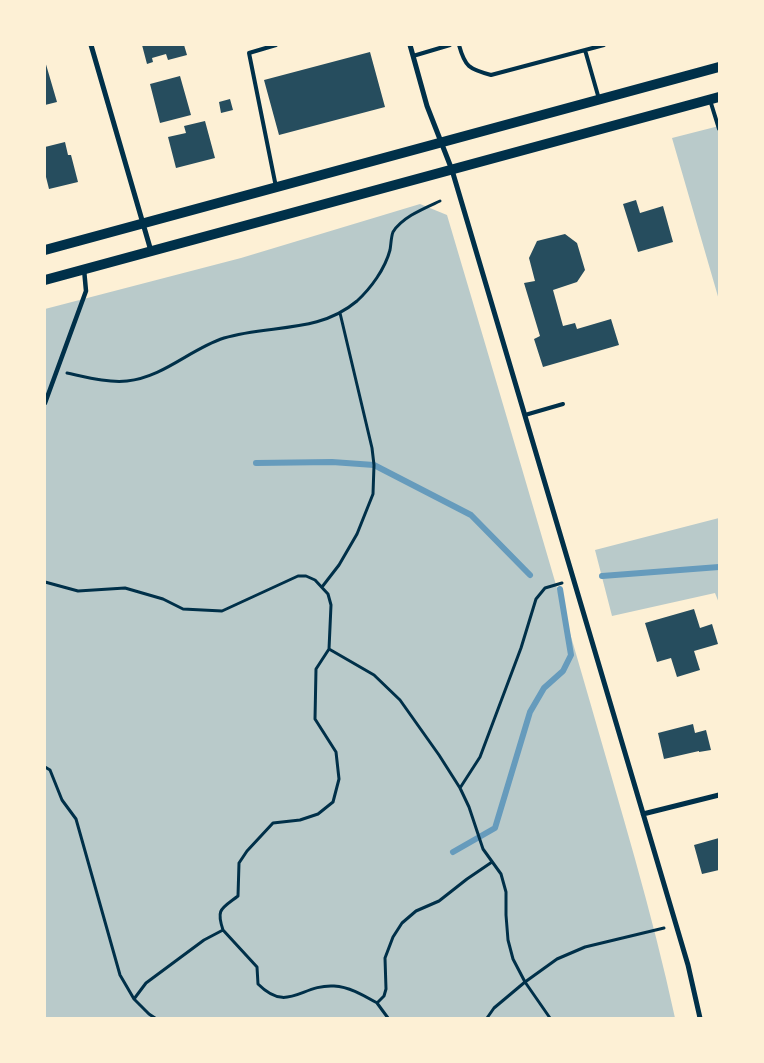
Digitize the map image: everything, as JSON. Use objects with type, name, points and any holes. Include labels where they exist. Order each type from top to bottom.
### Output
[{"type":"main road","points":[[45,250],[143,225],[719,67]]},
{"type":"main road","points":[[45,280],[714,98]]},
{"type":"street","points":[[91,45],[151,252]]},
{"type":"street","points":[[410,45],[427,106],[452,170],[688,965],[700,1018]]},
{"type":"street","points":[[45,403],[86,291],[84,269]]},
{"type":"street","points":[[643,814],[719,795]]},
{"type":"lane","points":[[276,45],[249,53],[276,188]]},
{"type":"lane","points":[[413,56],[450,45]]},
{"type":"lane","points":[[459,45],[464,61],[474,71],[491,75],[604,45]]},
{"type":"lane","points":[[585,50],[599,100]]},
{"type":"lane","points":[[714,98],[719,129]]},
{"type":"lane","points":[[525,415],[563,404]]},
{"type":"path","points":[[57,370],[90,378],[126,381],[145,378],[223,339],[250,332],[317,323],[340,312],[358,300],[382,270],[389,252],[393,233],[400,224],[412,215],[440,201]]},
{"type":"path","points":[[322,587],[339,565],[357,534],[373,494],[374,465],[372,448],[340,312]]},
{"type":"path","points":[[45,582],[78,591],[125,588],[164,599],[183,609],[222,611],[298,576],[306,576],[315,580],[328,594],[331,605],[329,649],[316,669],[315,719],[336,752],[340,779],[333,802],[318,814],[300,820],[273,823],[247,851],[239,863],[238,896],[221,910],[219,917],[223,930],[257,967],[258,984],[268,994],[286,999],[321,986],[349,988],[377,1003],[388,1018]]},
{"type":"path","points":[[460,788],[480,757],[521,648],[536,599],[545,588],[555,585]]},
{"type":"path","points":[[329,649],[374,675],[400,700],[460,788],[484,849],[501,874],[506,892],[508,940],[513,959],[525,982],[550,1018]]},
{"type":"path","points":[[45,767],[50,770],[62,800],[76,819],[120,976],[134,999],[155,1018]]},
{"type":"path","points":[[377,1003],[384,996],[386,989],[385,958],[393,937],[402,923],[416,910],[440,901],[467,878],[492,862]]},
{"type":"path","points":[[487,1018],[494,1008],[556,959],[585,947],[676,925]]},
{"type":"path","points":[[134,999],[146,983],[204,940],[223,930]]},
{"type":"shaded area","points":[[719,126],[719,300],[672,138]]},
{"type":"shaded area","points":[[420,204],[447,215],[624,820],[646,899],[675,1018],[45,1018],[45,309],[241,258]]},
{"type":"shaded area","points":[[719,518],[719,603],[715,593],[612,616],[595,550]]},
{"type":"building","points":[[142,45],[184,45],[187,55],[168,60],[166,54],[152,58],[153,62],[147,64]]},
{"type":"building","points":[[370,52],[385,107],[279,135],[264,80]]},
{"type":"building","points":[[45,61],[57,102],[45,105]]},
{"type":"building","points":[[180,76],[191,115],[160,123],[150,84]]},
{"type":"building","points":[[230,99],[233,110],[221,113],[219,102]]},
{"type":"building","points":[[205,121],[215,158],[176,168],[168,137],[186,133],[184,126]]},
{"type":"building","points":[[65,142],[68,155],[71,155],[78,182],[49,189],[45,173],[45,147]]},
{"type":"building","points":[[636,200],[640,213],[663,206],[673,242],[638,252],[623,204]]},
{"type":"building","points":[[565,234],[577,243],[585,270],[577,282],[553,290],[563,326],[575,323],[577,329],[611,319],[619,345],[543,367],[534,339],[540,336],[524,283],[535,281],[529,258],[537,241]]},
{"type":"building","points":[[694,609],[700,628],[712,624],[718,644],[694,651],[700,670],[677,677],[671,658],[657,662],[645,623]]},
{"type":"building","points":[[693,724],[695,733],[706,730],[711,750],[664,759],[658,733]]},
{"type":"building","points":[[719,838],[719,870],[702,874],[694,845]]},
{"type":"waterway","points":[[256,463],[332,462],[374,465],[471,515],[530,575]]},
{"type":"waterway","points":[[602,576],[719,567]]},
{"type":"waterway","points":[[453,852],[495,828],[530,712],[544,688],[563,671],[571,655],[560,589]]}]
